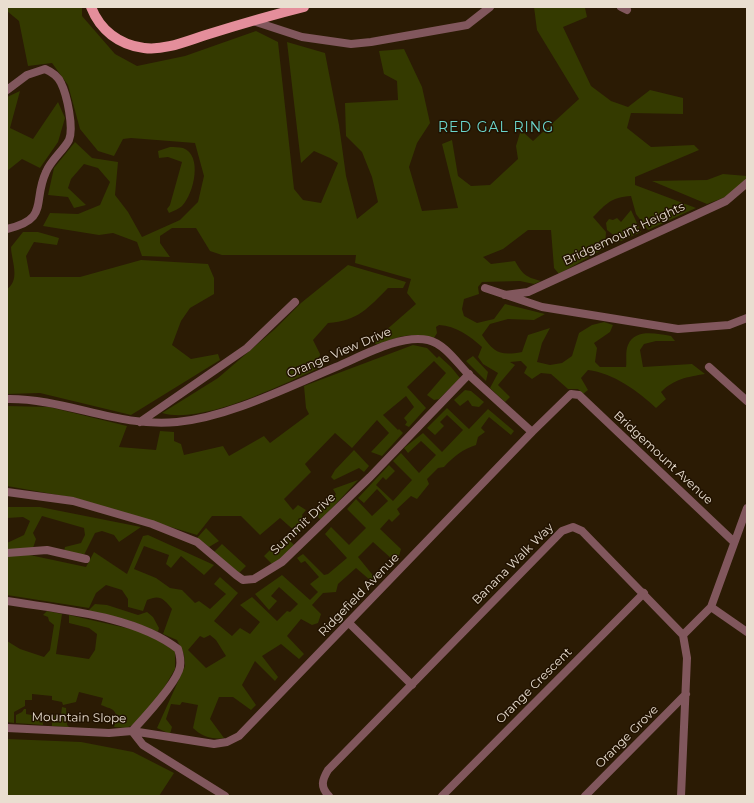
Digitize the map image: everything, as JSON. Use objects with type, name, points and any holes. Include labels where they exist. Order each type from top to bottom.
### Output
[{"type":"main road","points":[[91,7],[98,22],[110,36],[123,42],[144,48],[172,45],[304,7]]},
{"type":"street","points":[[252,21],[302,37],[351,44],[371,42],[467,25],[490,7]]},
{"type":"street","points":[[7,90],[27,75],[46,69],[53,73],[61,82],[72,129],[69,140],[45,173],[37,210],[32,220],[21,226],[7,229]]},
{"type":"street","name":"Bridgemount Heights","points":[[505,295],[528,292],[726,201],[747,183]]},
{"type":"street","name":"Bridgemount Heights","points":[[485,288],[542,307],[678,329],[729,325],[747,318]]},
{"type":"street","points":[[139,423],[247,348],[295,302]]},
{"type":"street","name":"Orange View Drive","points":[[7,399],[61,404],[104,416],[139,423],[175,422],[198,419],[258,400],[401,340],[428,340],[447,352],[532,432]]},
{"type":"street","points":[[708,367],[747,401]]},
{"type":"street","name":"Summit Drive","points":[[7,492],[72,501],[152,524],[197,542],[243,580],[254,579],[282,562],[370,477],[434,408],[469,374]]},
{"type":"street","name":"Ridgefield Avenue","points":[[132,731],[214,744],[227,742],[238,736],[349,623],[532,432],[569,395],[573,393]]},
{"type":"street","name":"Bridgemount Avenue","points":[[573,393],[579,395],[734,542]]},
{"type":"street","points":[[681,796],[687,658],[683,635],[711,607],[747,508]]},
{"type":"street","name":"Banana Walk Way","points":[[329,796],[323,788],[322,782],[328,770],[567,528],[573,527],[582,531],[644,593],[683,635]]},
{"type":"street","points":[[7,553],[47,550],[86,559]]},
{"type":"street","name":"Orange Crescent","points":[[442,796],[644,593]]},
{"type":"street","points":[[7,601],[112,620],[146,629],[178,649],[181,658],[180,669],[163,696],[132,731]]},
{"type":"street","points":[[711,607],[747,632]]},
{"type":"street","points":[[349,623],[412,685]]},
{"type":"street","name":"Orange Grove","points":[[585,796],[686,694]]},
{"type":"street","name":"Mountain Slope","points":[[7,728],[110,733],[132,731],[143,745],[225,796]]},
{"type":"green space","points":[[7,7],[82,7],[82,16],[115,54],[137,66],[185,56],[256,31],[278,42],[294,189],[303,200],[321,203],[338,163],[314,151],[301,163],[287,42],[325,53],[339,125],[346,176],[357,219],[378,202],[372,177],[362,152],[346,136],[345,103],[398,100],[397,81],[384,74],[379,51],[404,49],[422,87],[430,123],[417,143],[409,167],[422,211],[458,208],[442,144],[452,140],[458,176],[471,186],[490,185],[518,159],[516,146],[520,133],[524,133],[533,141],[579,99],[537,30],[534,7],[585,8],[587,17],[563,27],[591,86],[611,101],[628,107],[650,90],[683,98],[683,114],[631,113],[627,128],[651,147],[694,145],[699,150],[635,177],[635,185],[696,208],[648,230],[636,214],[631,196],[618,198],[609,202],[593,217],[606,232],[605,248],[559,274],[554,268],[551,230],[528,230],[503,249],[483,257],[491,264],[515,261],[525,275],[541,281],[534,284],[520,281],[482,282],[478,287],[479,294],[464,299],[462,309],[464,316],[477,323],[494,319],[505,304],[545,314],[534,320],[508,319],[490,324],[482,335],[490,346],[498,352],[508,354],[522,352],[528,335],[550,328],[542,343],[537,362],[550,365],[562,363],[572,356],[579,333],[592,325],[604,322],[613,325],[610,332],[594,343],[597,348],[595,362],[600,367],[626,367],[627,347],[631,340],[636,336],[653,333],[671,336],[675,341],[656,341],[644,344],[640,350],[643,367],[692,364],[705,374],[676,381],[671,384],[661,392],[666,399],[656,408],[633,389],[607,375],[588,370],[581,378],[588,390],[583,394],[578,389],[568,389],[551,374],[541,373],[532,379],[524,373],[527,367],[521,361],[510,362],[515,365],[498,385],[510,397],[505,402],[490,388],[498,373],[483,364],[478,357],[482,347],[468,335],[451,327],[439,325],[436,327],[437,333],[434,338],[408,335],[384,343],[375,344],[377,338],[416,304],[407,293],[411,279],[355,263],[356,255],[222,255],[210,251],[196,228],[172,228],[160,236],[160,243],[170,257],[142,256],[137,242],[113,233],[99,235],[43,226],[50,213],[78,214],[100,205],[110,182],[98,168],[84,164],[71,179],[68,188],[86,205],[74,208],[68,197],[48,195],[54,168],[75,142],[92,158],[118,162],[115,195],[128,212],[142,237],[180,220],[198,202],[204,176],[195,143],[131,138],[123,139],[114,156],[98,151],[80,129],[68,85],[52,63],[28,66],[19,21],[7,11]]},
{"type":"green space","points":[[20,91],[10,128],[33,139],[58,102],[65,118],[58,142],[40,168],[22,159],[7,171],[7,97]]},
{"type":"green space","points":[[170,147],[183,148],[189,152],[193,158],[195,166],[193,184],[190,193],[181,207],[169,213],[167,209],[170,205],[182,162],[168,157],[159,158],[158,151]]},
{"type":"green space","points":[[723,174],[747,176],[747,179],[728,196],[707,204],[652,181],[707,180]]},
{"type":"green space","points":[[631,210],[641,232],[621,241],[607,230],[606,223],[609,219],[613,220],[617,218],[621,222]]},
{"type":"green space","points":[[23,232],[38,232],[59,238],[57,245],[34,242],[26,256],[30,277],[80,277],[141,260],[208,264],[214,278],[214,294],[190,308],[181,321],[172,345],[191,359],[218,354],[220,360],[131,415],[40,393],[7,394],[7,289],[14,280],[11,247]]},
{"type":"green space","points":[[348,265],[406,282],[403,288],[388,288],[368,307],[355,316],[347,320],[328,323],[313,340],[320,354],[319,368],[263,393],[219,409],[179,415],[162,413],[218,378],[275,329],[301,303]]},
{"type":"green space","points":[[413,345],[427,348],[437,358],[439,356],[460,378],[439,399],[434,400],[427,395],[446,373],[434,361],[407,387],[426,408],[409,427],[405,425],[407,422],[404,418],[414,407],[406,396],[383,415],[403,433],[382,456],[371,452],[389,433],[377,420],[352,448],[335,433],[305,464],[311,472],[284,499],[293,510],[298,505],[306,510],[302,515],[306,523],[297,533],[280,518],[260,535],[241,516],[212,516],[197,535],[75,498],[7,486],[7,406],[49,407],[127,426],[119,447],[156,450],[160,431],[174,432],[174,441],[181,444],[184,455],[223,446],[229,456],[264,436],[270,443],[309,414],[306,408],[304,386]]},
{"type":"green space","points":[[473,356],[488,372],[486,381],[466,361]]},
{"type":"green space","points":[[465,390],[471,391],[484,402],[479,407],[472,406],[468,400],[460,406],[454,400]]},
{"type":"green space","points":[[447,408],[469,429],[488,409],[514,431],[511,435],[489,417],[481,428],[485,432],[478,437],[476,445],[458,454],[444,467],[438,468],[427,479],[429,484],[417,499],[411,496],[397,509],[400,514],[392,522],[389,519],[380,529],[401,549],[399,556],[393,560],[373,542],[358,557],[376,579],[370,580],[356,568],[338,584],[336,592],[323,593],[312,605],[321,614],[318,623],[312,625],[301,619],[287,636],[304,654],[299,659],[281,644],[262,656],[278,677],[275,681],[255,661],[242,685],[256,705],[251,710],[233,697],[219,697],[210,719],[224,738],[211,738],[196,731],[193,728],[198,705],[182,702],[180,705],[171,704],[166,719],[172,727],[170,734],[157,728],[185,666],[184,654],[177,640],[163,634],[172,609],[161,598],[155,597],[147,600],[143,611],[128,607],[128,599],[122,590],[106,585],[96,593],[89,608],[7,595],[7,556],[25,554],[86,567],[94,552],[127,574],[143,536],[148,535],[214,565],[204,575],[181,556],[171,568],[166,564],[169,555],[144,546],[134,569],[156,578],[170,588],[182,590],[195,603],[199,601],[210,609],[226,594],[214,584],[220,577],[238,593],[214,621],[232,636],[240,628],[250,634],[260,622],[240,605],[252,597],[277,621],[287,611],[290,612],[298,604],[279,587],[271,596],[277,601],[269,610],[255,594],[282,575],[310,600],[318,592],[310,584],[319,577],[305,561],[301,563],[297,558],[303,554],[324,575],[328,574],[347,558],[325,534],[331,527],[349,545],[366,528],[347,509],[356,499],[372,516],[388,501],[377,489],[364,503],[358,498],[389,465],[395,471],[386,480],[383,477],[376,485],[393,501],[412,480],[393,461],[401,453],[419,473],[436,455],[421,441],[408,453],[404,448],[423,433],[442,452],[463,430],[447,415],[440,422],[444,426],[435,435],[427,428]],"holes":[[[210,635],[216,640],[226,656],[206,668],[188,650],[200,636],[204,638]]]},
{"type":"green space","points":[[354,450],[369,466],[364,472],[359,468],[334,480],[331,477],[335,470]]},
{"type":"green space","points":[[358,480],[321,520],[317,516],[324,505],[327,507],[336,494],[333,489]]},
{"type":"green space","points":[[7,507],[40,507],[141,527],[119,542],[114,535],[102,531],[95,533],[84,555],[64,551],[65,547],[81,543],[85,535],[84,528],[42,516],[33,533],[36,539],[33,548],[7,551],[7,543],[24,535],[30,521],[23,517],[7,518]]},
{"type":"green space","points":[[206,528],[219,541],[209,547],[197,538]]},
{"type":"green space","points":[[287,538],[295,546],[273,565],[264,556],[271,549],[274,550]]},
{"type":"green space","points":[[222,544],[246,566],[237,575],[213,553]]},
{"type":"green space","points":[[95,604],[107,605],[138,615],[147,612],[153,617],[159,628],[158,632],[131,621],[87,612]]},
{"type":"green space","points":[[47,611],[62,614],[56,654],[89,659],[95,650],[97,634],[89,628],[69,623],[69,615],[144,632],[175,651],[175,669],[158,698],[133,725],[126,728],[114,727],[115,723],[119,720],[112,710],[101,705],[103,698],[79,692],[76,702],[63,705],[62,702],[52,700],[52,696],[32,694],[32,700],[25,700],[25,706],[14,712],[14,723],[7,722],[7,641],[20,649],[44,657],[50,650],[54,625],[49,621],[48,617],[43,615]]},
{"type":"green space","points":[[62,707],[66,708],[67,725],[69,727],[52,726],[52,716],[61,715]]},
{"type":"green space","points":[[26,709],[26,714],[42,717],[43,725],[16,723],[16,715]]},
{"type":"green space","points":[[7,739],[81,742],[133,752],[174,773],[159,796],[7,796]]},
{"type":"district","name":"RED GAL RING","points":[[496,128]]}]
